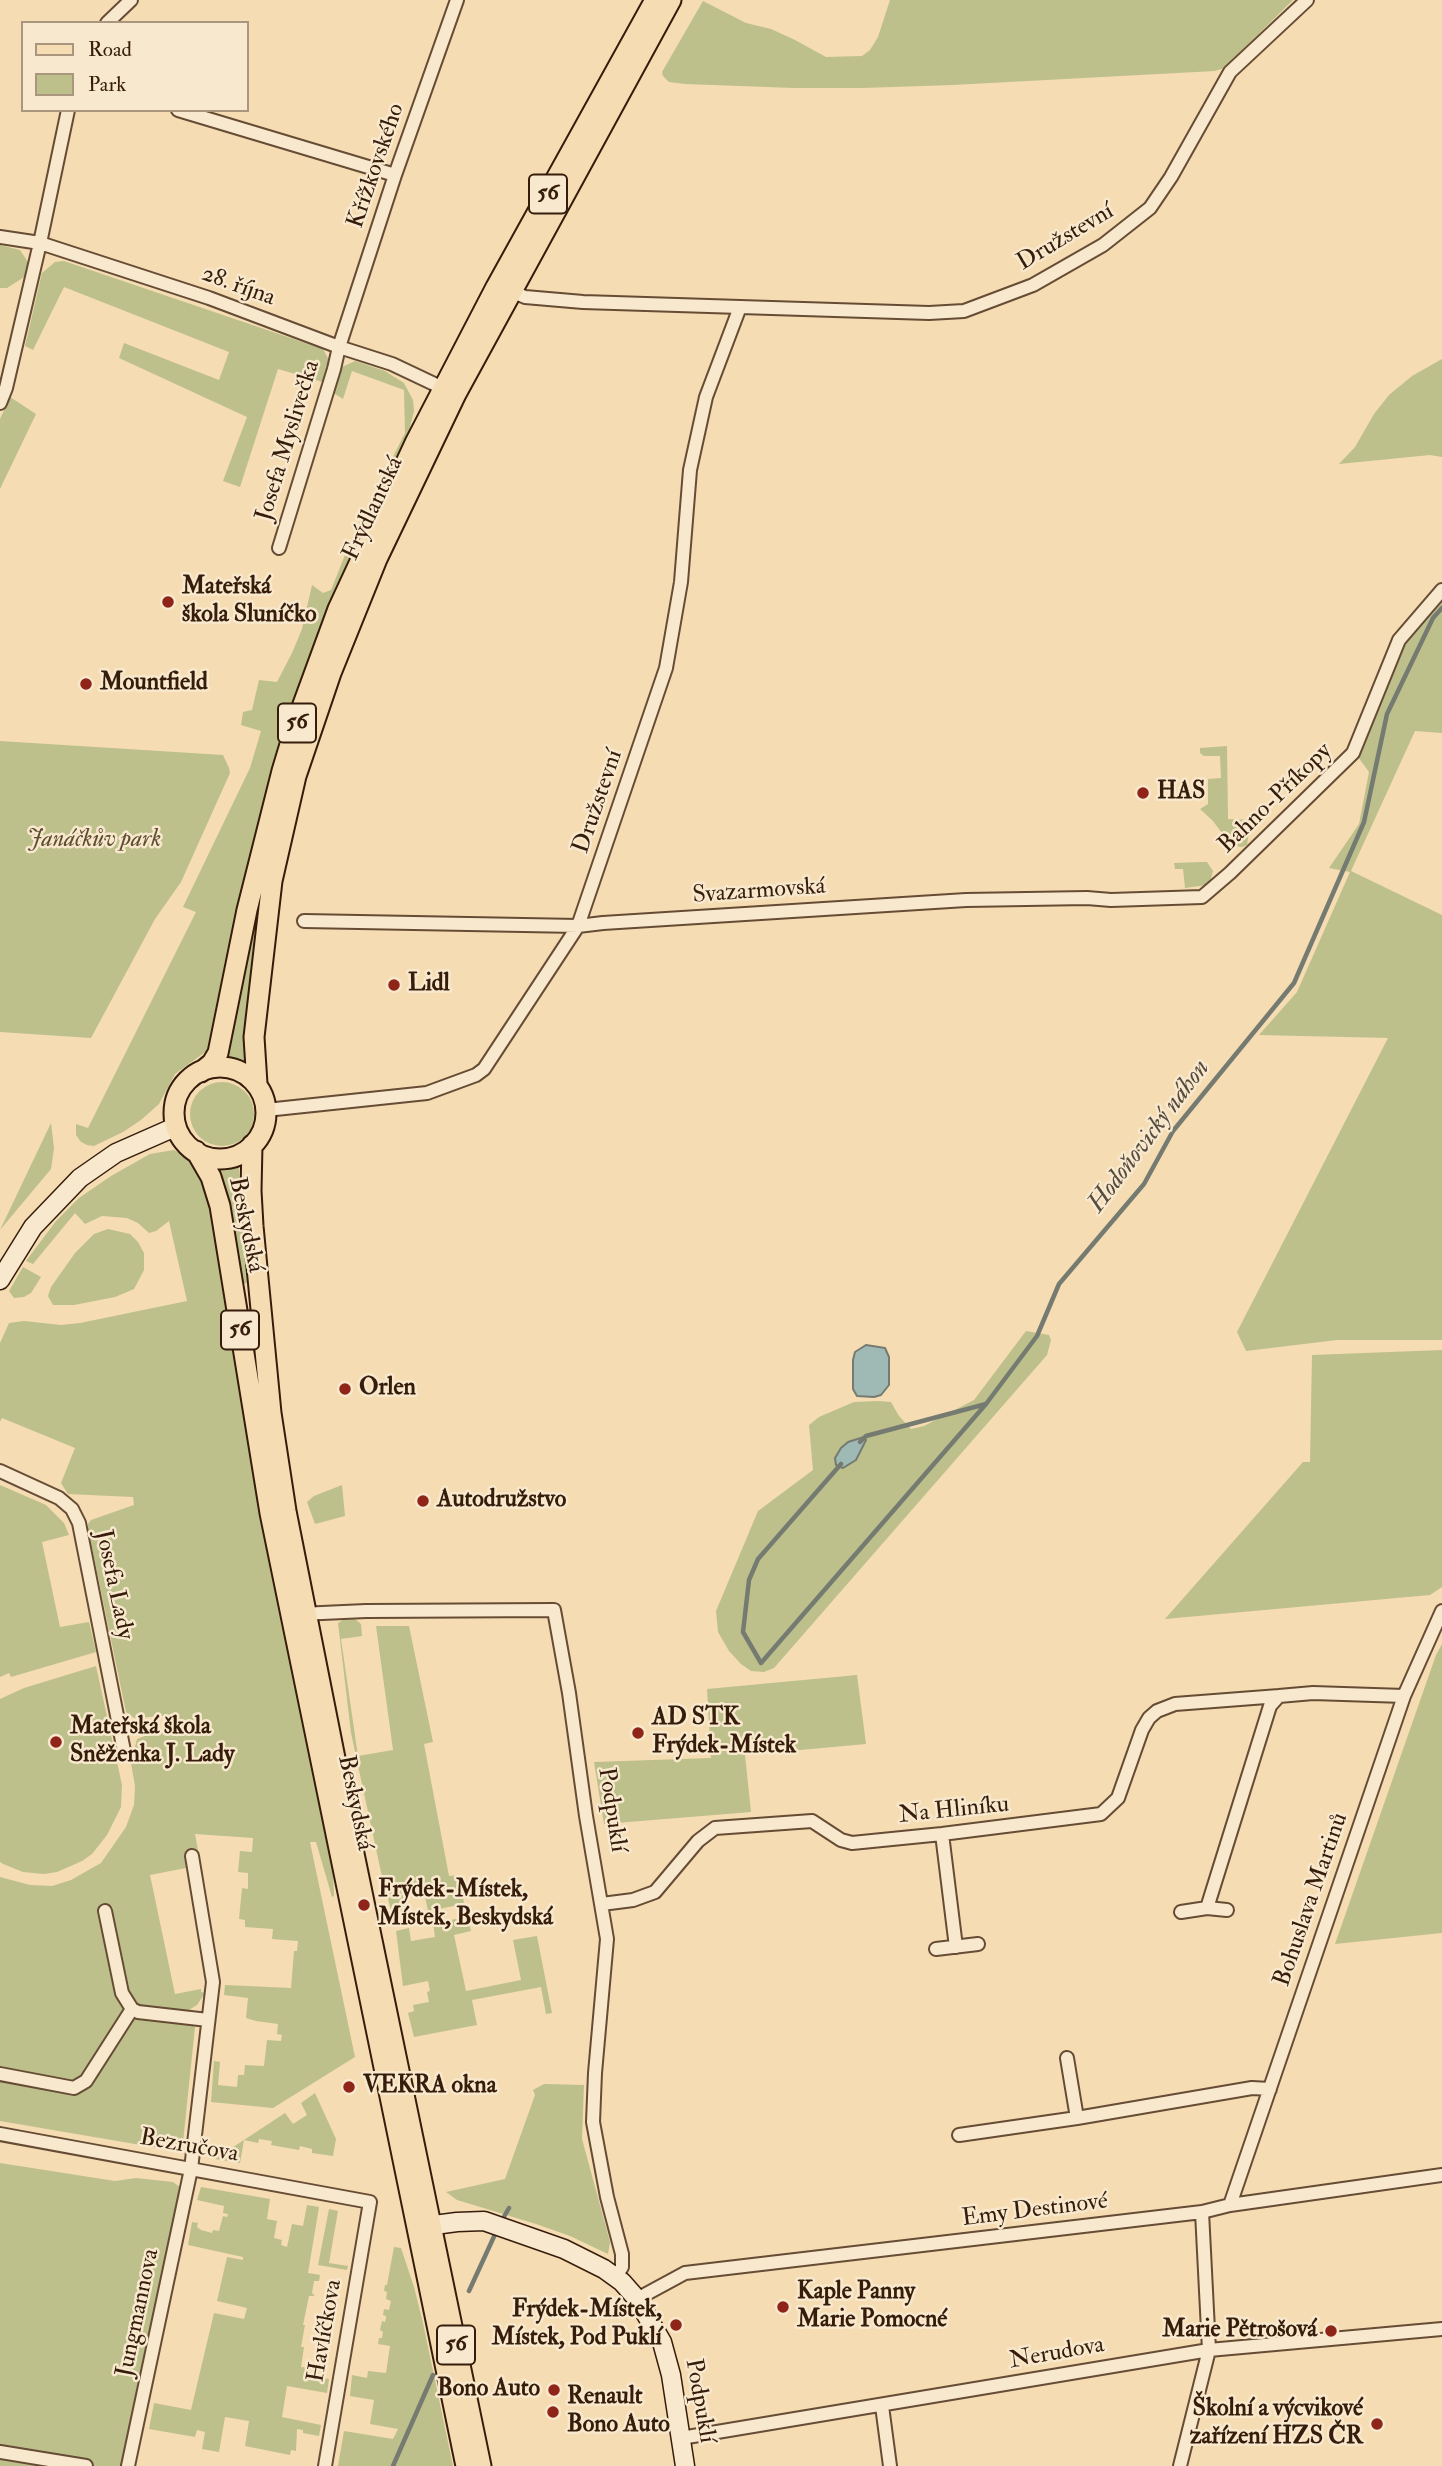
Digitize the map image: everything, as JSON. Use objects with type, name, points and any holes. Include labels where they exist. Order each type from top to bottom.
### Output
[{"type":"main road","name":"Frýdlantská","points":[[257,1084],[254,1037],[269,903],[279,841],[312,723],[352,617],[496,287],[655,0]]},
{"type":"main road","name":"Frýdlantská","points":[[201,1072],[212,1063],[218,1053],[264,839],[307,693],[338,610],[386,501],[511,290],[671,0]]},
{"type":"main road","points":[[201,1072],[228,1069],[257,1084]]},
{"type":"main road","name":"56","points":[[196,1151],[175,1127],[173,1111],[177,1095],[187,1081],[201,1072]]},
{"type":"main road","name":"56","points":[[252,1145],[263,1129],[266,1110],[262,1092],[257,1084]]},
{"type":"main road","points":[[196,1151],[221,1159],[238,1156],[252,1145]]},
{"type":"main road","name":"Beskydská","points":[[252,1145],[252,1212],[271,1413],[298,1615]]},
{"type":"main road","name":"Beskydská","points":[[196,1151],[211,1177],[220,1206],[253,1418],[298,1615],[424,2226],[481,2466]]},
{"type":"main road","name":"Beskydská","points":[[424,2226],[466,2466]]},
{"type":"street","points":[[109,21],[131,0]]},
{"type":"street","name":"Křížkovského","points":[[339,347],[395,175],[457,0]]},
{"type":"street","name":"Družstevní","points":[[511,290],[525,297],[583,302],[964,312],[1033,285],[1103,244],[1150,208],[1171,177],[1230,72],[1307,0]]},
{"type":"street","points":[[0,403],[6,388],[40,243],[68,112]]},
{"type":"street","points":[[185,112],[395,175]]},
{"type":"street","name":"28. října","points":[[0,237],[40,243],[209,298],[392,364],[450,391]]},
{"type":"street","name":"Družstevní","points":[[266,1110],[427,1093],[454,1085],[476,1074],[484,1069],[578,926],[666,668],[681,582],[690,470],[706,397],[740,307]]},
{"type":"street","name":"Josefa Myslivečka","points":[[279,548],[339,347]]},
{"type":"street","name":"Bahno-Příkopy","points":[[1213,889],[1353,753],[1399,639],[1442,590]]},
{"type":"street","name":"Svazarmovská","points":[[304,921],[578,926],[966,900],[1186,898],[1202,897],[1213,889]]},
{"type":"street","points":[[0,1280],[33,1227],[80,1178],[116,1153],[175,1127]]},
{"type":"street","name":"Josefa Lady","points":[[0,1471],[59,1498],[72,1509],[79,1523],[124,1751]]},
{"type":"street","name":"Podpuklí","points":[[298,1615],[554,1611],[607,1939],[593,2122],[607,2197],[622,2254],[622,2267],[616,2277]]},
{"type":"street","name":"Bohuslava Martinů","points":[[1230,2205],[1404,1696],[1442,1611]]},
{"type":"street","name":"Na Hliníku","points":[[602,1904],[633,1900],[655,1892],[698,1841],[715,1828],[812,1821],[841,1840],[852,1843],[942,1835],[1101,1814],[1118,1798],[1142,1730],[1149,1718],[1157,1711],[1175,1704],[1313,1693],[1404,1696]]},
{"type":"street","points":[[1207,1908],[1270,1706],[1279,1696]]},
{"type":"street","points":[[942,1835],[956,1947]]},
{"type":"street","name":"Jungmannova","points":[[128,2466],[191,2169],[213,1982],[192,1856]]},
{"type":"street","points":[[1181,1912],[1207,1908],[1227,1910]]},
{"type":"street","points":[[105,1911],[122,1993],[132,2008],[138,2012],[208,2020]]},
{"type":"street","points":[[936,1949],[978,1944]]},
{"type":"street","points":[[0,2074],[74,2088],[86,2081],[132,2008]]},
{"type":"street","points":[[1067,2058],[1077,2118]]},
{"type":"street","points":[[959,2135],[1252,2088],[1270,2089]]},
{"type":"street","name":"Bezručova","points":[[0,2134],[370,2202]]},
{"type":"street","name":"Emy Destinové","points":[[638,2299],[685,2273],[1202,2212],[1230,2205],[1442,2175]]},
{"type":"street","name":"Havlíčkova","points":[[325,2466],[370,2202]]},
{"type":"street","points":[[1180,2466],[1209,2350],[1202,2212]]},
{"type":"street","name":"Podpuklí","points":[[424,2226],[484,2221],[564,2249],[616,2277],[638,2299],[657,2330],[665,2351],[685,2466]]},
{"type":"street","name":"Nerudova","points":[[681,2438],[1209,2350],[1442,2329]]},
{"type":"street","points":[[882,2406],[890,2466]]},
{"type":"street","points":[[0,2452],[86,2466]]},
{"type":"green space","points":[[890,0],[1293,0],[1224,68],[1215,71],[862,88],[685,84],[669,82],[663,76],[662,72],[703,1],[746,23],[771,29],[826,57],[862,56],[870,50],[878,37]]},
{"type":"green space","points":[[0,245],[20,250],[28,262],[29,274],[7,288],[0,288]]},
{"type":"green space","points":[[64,261],[323,349],[331,364],[326,383],[278,369],[240,487],[223,481],[247,417],[119,358],[124,343],[219,380],[229,352],[64,287],[33,350],[25,346],[42,273],[55,262]]},
{"type":"green space","points":[[1442,359],[1442,457],[1430,455],[1339,464],[1355,447],[1374,414],[1389,395],[1412,376]]},
{"type":"green space","points":[[355,361],[385,371],[404,383],[413,400],[414,411],[409,431],[356,543],[351,540],[405,433],[404,390],[352,371],[343,399],[335,394],[333,386],[342,367]]},
{"type":"green space","points":[[10,397],[36,414],[0,489],[0,419]]},
{"type":"green space","points":[[347,550],[352,552],[289,719],[238,905],[208,1050],[175,1074],[159,1104],[141,1120],[94,1146],[87,1145],[76,1135],[76,1124],[88,1128],[196,912],[183,907],[250,768],[261,731],[241,725],[243,712],[252,710],[259,680],[277,682],[302,629],[312,585],[323,593],[331,590]]},
{"type":"green space","points":[[1442,598],[1442,733],[1415,731],[1351,871],[1442,915],[1442,1340],[1337,1340],[1246,1351],[1237,1332],[1388,1038],[1259,1035],[1297,992],[1350,872],[1329,868],[1359,824],[1369,772],[1358,757],[1405,642]]},
{"type":"green space","name":"Janáčkův park","points":[[0,741],[223,755],[229,768],[230,773],[181,882],[155,919],[91,1038],[0,1032]]},
{"type":"green space","points":[[1227,746],[1228,819],[1251,820],[1247,845],[1242,847],[1233,846],[1200,809],[1208,804],[1208,779],[1221,778],[1220,756],[1204,756],[1200,753],[1200,748]]},
{"type":"green space","points":[[1207,862],[1213,871],[1210,882],[1207,885],[1185,888],[1183,869],[1175,869],[1174,863]]},
{"type":"green space","points":[[254,917],[259,918],[245,1063],[226,1058]]},
{"type":"green space","points":[[216,1082],[228,1082],[245,1091],[252,1102],[252,1126],[245,1137],[228,1146],[216,1146],[204,1141],[195,1132],[190,1120],[190,1108],[195,1096],[204,1087]]},
{"type":"green space","points":[[51,1123],[54,1148],[51,1169],[0,1230]]},
{"type":"green space","points":[[174,1150],[187,1157],[198,1171],[210,1206],[261,1514],[332,1850],[332,1897],[316,1842],[310,1842],[355,2057],[273,2108],[211,2102],[214,2061],[220,2062],[218,2085],[237,2087],[238,2075],[244,2075],[245,2065],[264,2066],[267,2040],[281,2041],[282,2035],[277,2034],[278,2024],[246,2018],[248,1998],[224,1995],[225,1985],[291,1988],[294,1951],[297,1951],[298,1941],[272,1939],[273,1929],[245,1927],[245,1920],[239,1919],[242,1888],[248,1889],[248,1873],[238,1872],[240,1851],[252,1852],[253,1838],[195,1834],[199,1855],[189,1856],[191,1867],[150,1875],[175,1994],[201,1989],[201,1992],[205,1993],[197,2005],[189,2010],[188,2023],[195,2027],[182,2152],[0,2121],[0,1877],[30,1885],[52,1886],[71,1880],[101,1863],[126,1827],[134,1805],[135,1786],[129,1752],[134,1751],[137,1739],[178,1723],[177,1715],[134,1718],[126,1712],[88,1529],[91,1520],[134,1505],[133,1497],[68,1494],[61,1483],[75,1448],[2,1418],[0,1422],[0,1343],[9,1323],[80,1323],[187,1301],[169,1221],[149,1233],[127,1218],[102,1216],[85,1224],[75,1213],[33,1264],[26,1261],[56,1221],[79,1198],[150,1154]]},
{"type":"green space","points":[[239,1166],[240,1204],[251,1282],[242,1284],[229,1206],[219,1170],[226,1171]]},
{"type":"green space","points":[[108,1229],[130,1234],[144,1253],[144,1270],[134,1289],[115,1297],[74,1305],[53,1305],[48,1296],[51,1287],[75,1253],[94,1234]]},
{"type":"green space","points":[[23,1267],[41,1277],[31,1293],[14,1298],[9,1291]]},
{"type":"green space","points":[[1026,1331],[1049,1335],[1051,1340],[1047,1355],[774,1668],[764,1672],[751,1671],[741,1664],[729,1651],[718,1632],[716,1611],[758,1511],[813,1470],[809,1425],[819,1417],[854,1402],[878,1401],[891,1402],[911,1429],[924,1426],[974,1400]]},
{"type":"green space","points":[[1442,1350],[1442,1587],[1430,1595],[1165,1619],[1303,1462],[1310,1462],[1312,1355]]},
{"type":"green space","points":[[0,1485],[46,1505],[64,1523],[69,1535],[42,1542],[60,1627],[89,1622],[96,1652],[11,1677],[9,1673],[0,1677]]},
{"type":"green space","points":[[342,1485],[345,1516],[315,1524],[307,1502],[314,1496]]},
{"type":"green space","points":[[355,1619],[361,1624],[362,1636],[341,1639],[358,1756],[393,1750],[376,1626],[409,1626],[433,1742],[424,1744],[449,1876],[460,1875],[464,1904],[428,1911],[423,1887],[402,1891],[407,1916],[393,1918],[351,1733],[338,1623]]},
{"type":"green space","points":[[1442,1644],[1442,1933],[1335,1944],[1436,1655]]},
{"type":"green space","name":"Mateřská škola Sněženka J. Lady","points":[[96,1666],[122,1785],[121,1807],[107,1835],[92,1854],[82,1861],[57,1872],[44,1874],[23,1872],[3,1864],[0,1862],[0,1699],[24,1688]]},
{"type":"green space","points":[[857,1675],[866,1744],[745,1755],[751,1812],[604,1824],[594,1762],[711,1758],[707,1689]]},
{"type":"green space","points":[[468,1917],[471,1931],[454,1935],[466,1991],[521,1980],[513,1940],[537,1936],[552,2013],[546,2014],[541,1987],[472,2000],[477,2025],[414,2037],[408,2013],[414,2011],[413,2005],[429,2002],[427,1992],[430,1991],[428,1981],[403,1986],[396,1931],[409,1928],[411,1941],[435,1937],[433,1923]]},
{"type":"green space","points":[[544,2084],[584,2085],[582,2139],[610,2242],[608,2254],[570,2236],[457,2200],[446,2192],[505,2179],[535,2095],[533,2090]]},
{"type":"green space","points":[[315,2093],[336,2139],[333,2156],[312,2153],[312,2149],[300,2146],[299,2150],[271,2145],[272,2141],[259,2139],[258,2143],[244,2140],[240,2163],[215,2159],[285,2113],[293,2124],[307,2115],[301,2103]]},
{"type":"green space","points":[[0,2163],[115,2181],[136,2178],[173,2182],[180,2187],[121,2466],[0,2466]]},
{"type":"green space","points":[[201,2187],[270,2199],[267,2219],[277,2221],[274,2238],[282,2240],[281,2245],[287,2247],[292,2224],[303,2226],[307,2205],[319,2207],[308,2273],[320,2275],[319,2281],[314,2281],[312,2293],[315,2296],[309,2296],[303,2325],[301,2367],[309,2368],[308,2376],[329,2379],[327,2393],[287,2386],[282,2417],[321,2425],[319,2436],[297,2429],[296,2451],[291,2450],[290,2455],[245,2446],[249,2421],[225,2417],[219,2452],[202,2449],[205,2432],[197,2430],[195,2437],[149,2429],[154,2403],[191,2410],[214,2313],[244,2319],[247,2308],[217,2301],[227,2257],[243,2260],[243,2257],[188,2245],[192,2222],[198,2223],[197,2227],[201,2230],[212,2233],[213,2230],[219,2231],[223,2216],[227,2217],[228,2214],[223,2213],[224,2206],[197,2200]]},
{"type":"green space","points":[[329,2209],[338,2211],[329,2263],[348,2266],[347,2270],[318,2265]]},
{"type":"green space","points":[[394,2247],[401,2248],[414,2287],[453,2466],[338,2466],[344,2431],[393,2439],[398,2429],[370,2424],[374,2400],[350,2396],[352,2375],[367,2378],[368,2371],[386,2373],[390,2346],[378,2344],[379,2338],[382,2338],[382,2321],[385,2322],[386,2318],[383,2315],[384,2309],[389,2310],[391,2301],[386,2299],[387,2292],[384,2291]]},
{"type":"water","points":[[866,1345],[885,1348],[889,1357],[889,1385],[881,1395],[874,1397],[857,1396],[853,1389],[855,1352]]},
{"type":"water","points":[[864,1437],[866,1440],[856,1460],[843,1468],[836,1465],[835,1458],[841,1448],[848,1442]]},
{"type":"waterway","name":"Hodoňovický náhon","points":[[841,1464],[758,1559],[749,1580],[743,1632],[761,1663],[986,1404],[1037,1336],[1059,1284],[1144,1184],[1173,1131],[1294,983],[1364,822],[1387,714],[1433,618],[1442,608]]},
{"type":"waterway","points":[[860,1442],[866,1436],[986,1404]]},
{"type":"waterway","name":"Hodoňovický náhon","points":[[501,2222],[509,2208]]},
{"type":"waterway","name":"Hodoňovický náhon","points":[[469,2291],[497,2230]]},
{"type":"waterway","name":"Hodoňovický náhon","points":[[393,2466],[433,2375]]},
{"type":"place","name":"Mateřská škola Sluníčko","points":[[168,602]]},
{"type":"place","name":"Mountfield","points":[[86,684]]},
{"type":"place","name":"HAS","points":[[1143,793]]},
{"type":"place","name":"Lidl","points":[[394,985]]},
{"type":"place","name":"Orlen","points":[[345,1389]]},
{"type":"place","name":"Autodružstvo","points":[[423,1501]]},
{"type":"place","name":"AD STK Frýdek-Místek","points":[[638,1733]]},
{"type":"place","name":"Mateřská škola Sněženka J. Lady","points":[[56,1742]]},
{"type":"place","name":"Frýdek-Místek, Místek, Beskydská","points":[[364,1905]]},
{"type":"place","name":"VEKRA okna","points":[[349,2087]]},
{"type":"place","name":"Kaple Panny Marie Pomocné","points":[[783,2307]]},
{"type":"place","name":"Frýdek-Místek, Místek, Pod Puklí","points":[[676,2325]]},
{"type":"place","name":"Marie Pětrošová","points":[[1331,2331]]},
{"type":"place","name":"Bono Auto","points":[[554,2390]]},
{"type":"place","name":"Renault Bono Auto","points":[[553,2412]]},
{"type":"place","name":"Školní a výcvikové zařízení HZS ČR","points":[[1377,2424]]}]
